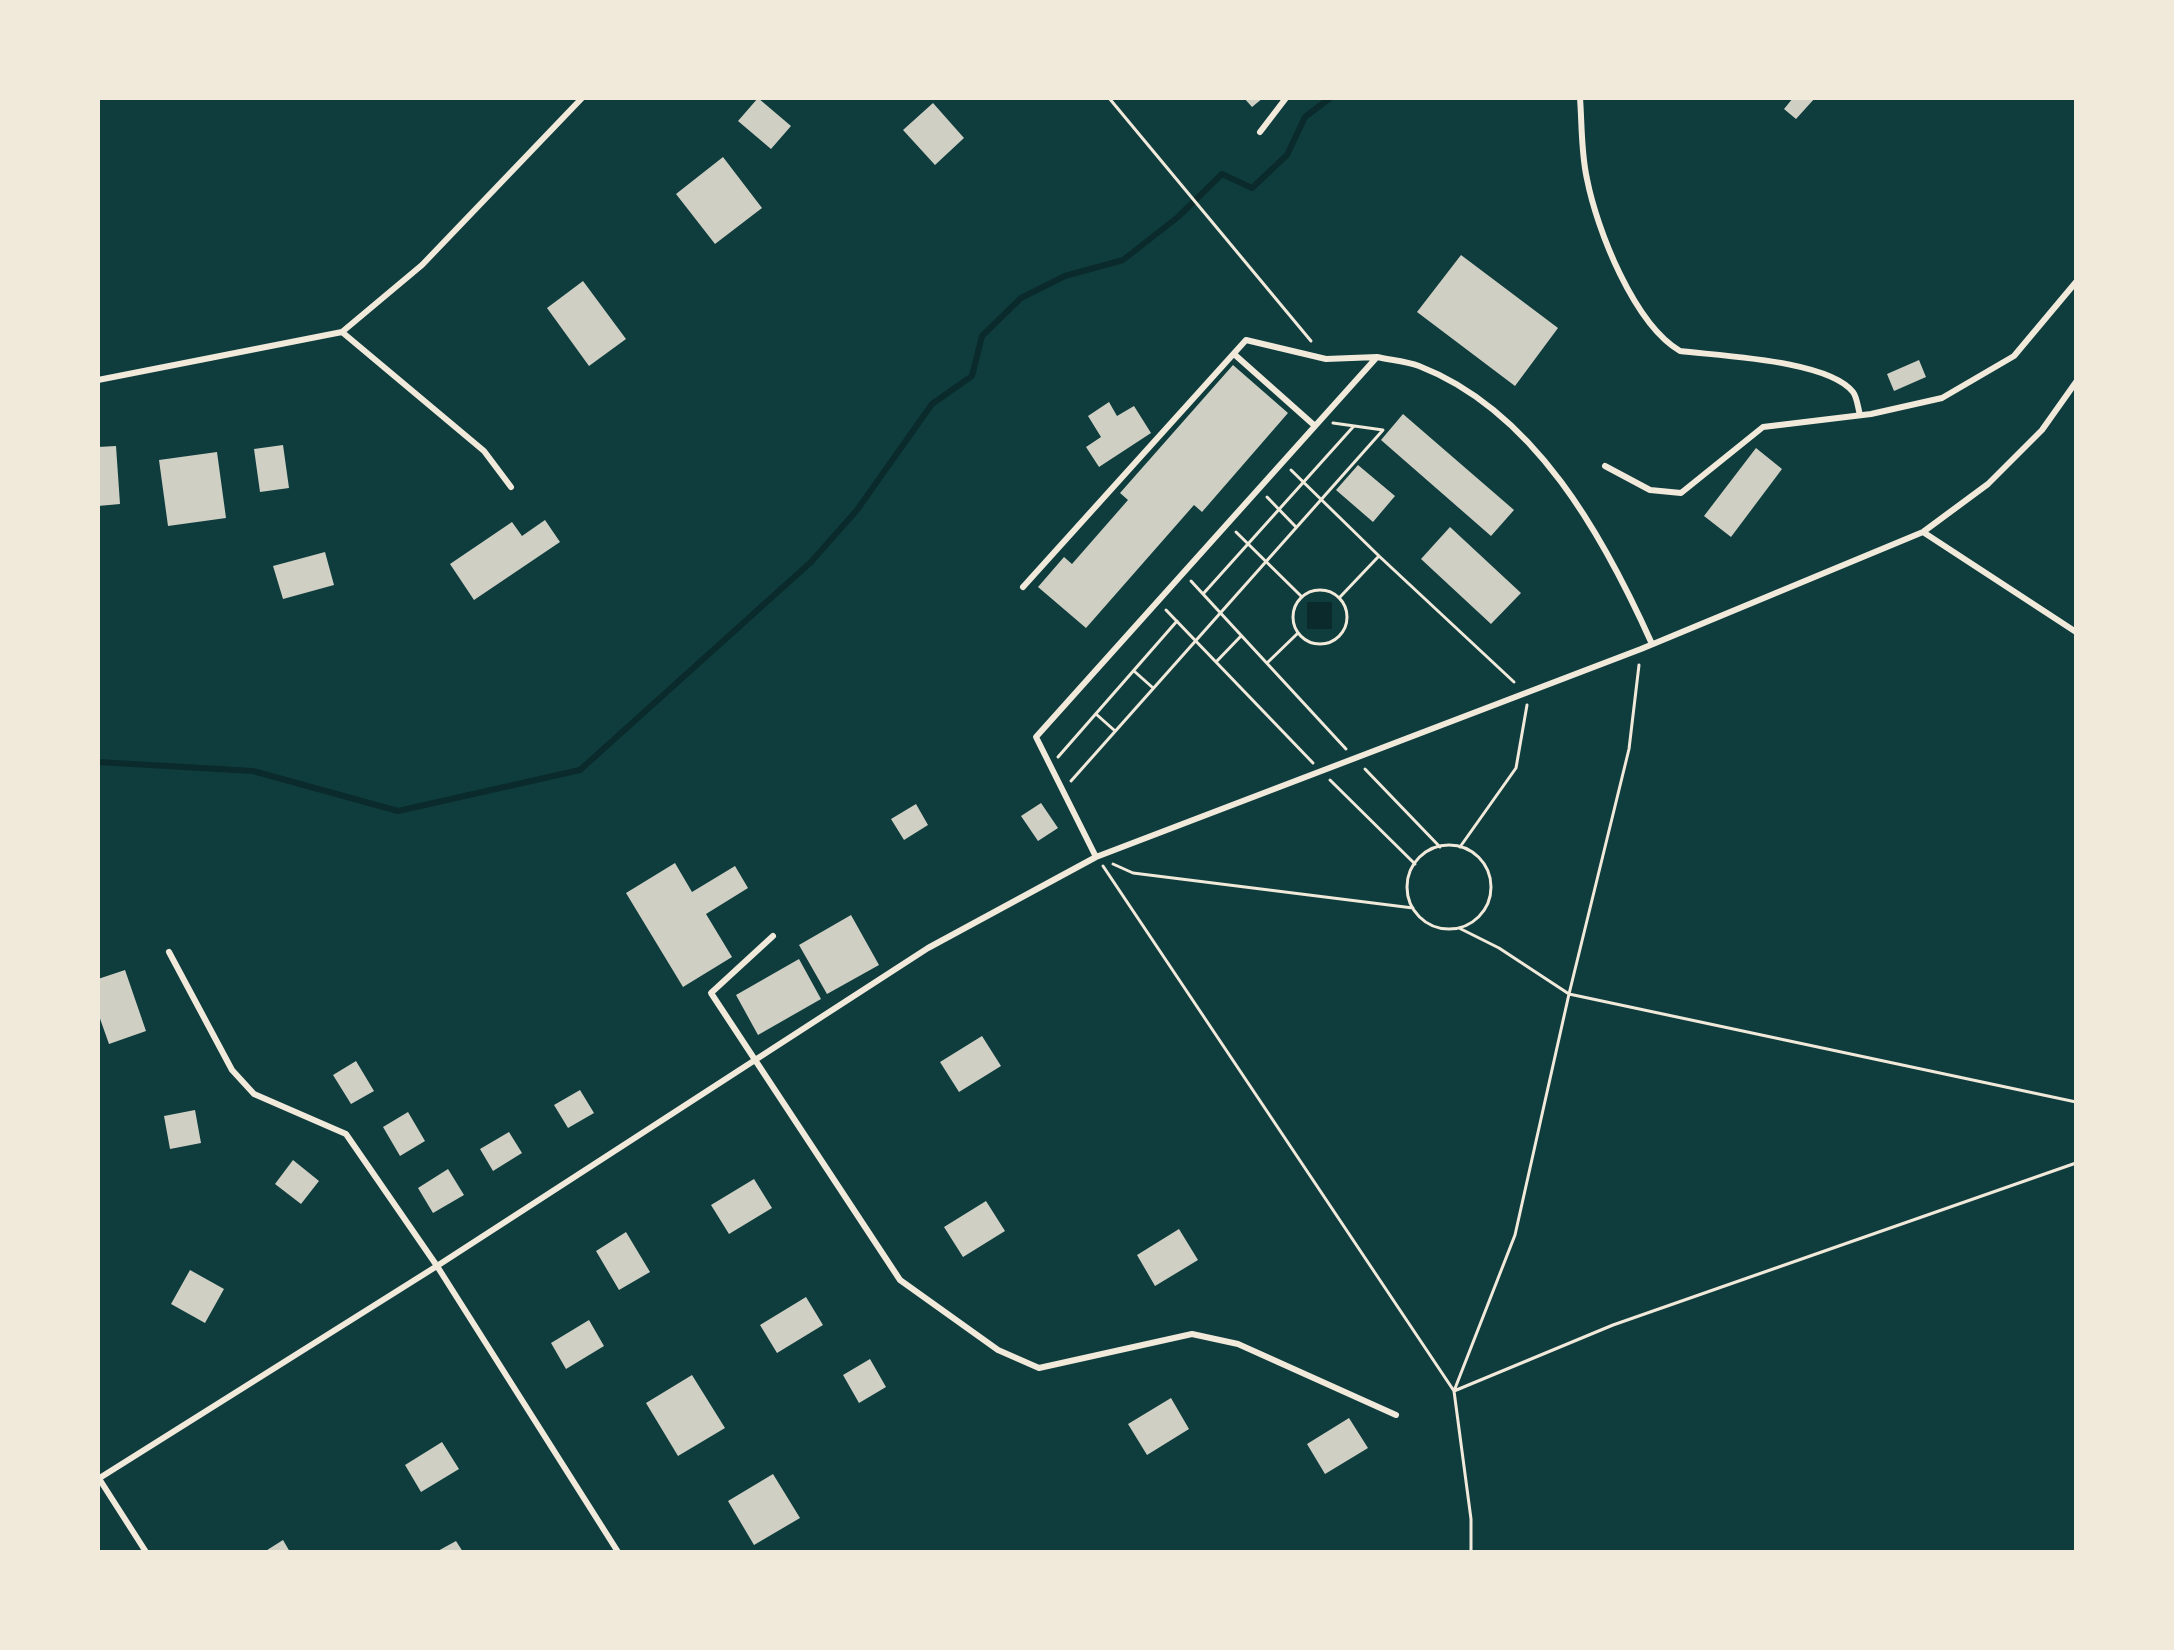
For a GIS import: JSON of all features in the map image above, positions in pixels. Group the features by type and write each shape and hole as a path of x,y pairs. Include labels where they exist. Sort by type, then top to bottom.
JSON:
{"lane":[{"path":"98,380 342,332 422,265 582,98"},
{"path":"1260,132 1286,98"},
{"path":"1580,98 1587,179 1611,254 1642,312 1663,341 1680,351 1807,369 1839,380 1855,393 1860,415"},
{"path":"1605,466 1650,490 1681,493 1763,427 1860,415 1942,398 2014,356 2076,282"},
{"path":"342,332 484,451 511,487"},
{"path":"1023,587 1246,340 1326,359 1377,357 1417,365 1466,391 1513,425 1564,487 1626,585 1652,644"},
{"path":"1234,354 1317,424"},
{"path":"1096,857 1036,737 1377,357"},
{"path":"146,1552 98,1478 437,1266 928,948 1096,857 1524,691 1641,649 1923,532 1988,484 2042,430 2076,382"},
{"path":"1923,532 2076,632"},
{"path":"773,936 711,993 900,1280 998,1350 1039,1368 1192,1334 1238,1344 1396,1415"},
{"path":"169,952 232,1070 254,1094 346,1134 437,1266 618,1552"}],"path":[{"path":"1109,98 1326,359"},
{"path":"1063,790 1383,430 1317,424"},
{"path":"1203,594 1354,426"},
{"path":"1283,462 1524,691 1527,707 1516,768 1460,847"},
{"path":"1259,488 1296,527"},
{"path":"1228,523 1301,596"},
{"path":"1340,597 1379,556"},
{"path":"1184,572 1440,847"},
{"path":"1317,589 1340,597 1348,613 1344,630 1338,638 1322,644 1313,643 1298,633 1293,618 1301,596 1317,589"},
{"path":"1158,601 1415,864"},
{"path":"1051,766 1177,621"},
{"path":"1267,663 1298,633"},
{"path":"1216,662 1242,635"},
{"path":"1454,1391 1515,1235 1569,994 1629,749 1641,649"},
{"path":"1134,671 1153,688"},
{"path":"1096,714 1115,731"},
{"path":"1413,908 1407,884 1421,856 1440,847 1460,847 1479,858 1491,884 1486,908 1477,919 1459,928"},
{"path":"1096,857 1133,873 1413,908 1435,927 1459,928 1499,948 1569,994 2076,1102"},
{"path":"1096,857 1454,1391 1471,1519 1471,1552"},
{"path":"1454,1391 1613,1325 2076,1163"}],"water":[{"path":"1307,602 1332,602 1332,629 1307,629"}],"building":[{"path":"758,98 791,126 771,149 738,121"},
{"path":"1244,98 1263,98 1252,107"},
{"path":"1793,98 1815,98 1796,119 1784,109"},
{"path":"933,103 964,138 935,165 903,130"},
{"path":"723,157 762,208 715,244 676,194"},
{"path":"1461,255 1558,328 1515,386 1417,312"},
{"path":"583,281 626,339 589,366 547,308"},
{"path":"1919,360 1926,377 1894,391 1887,374"},
{"path":"1233,365 1288,413 1202,512 1194,505 1086,628 1038,587 1064,557 1072,564 1128,500 1120,493"},
{"path":"1109,402 1117,416 1134,406 1151,433 1099,467 1086,447 1101,437 1088,416"},
{"path":"1403,414 1514,510 1491,536 1381,440"},
{"path":"283,445 289,488 260,492 254,449"},
{"path":"116,446 120,504 98,506 98,447"},
{"path":"1756,448 1782,469 1731,537 1704,516"},
{"path":"217,452 226,518 168,526 159,460"},
{"path":"1358,465 1395,496 1373,522 1336,490"},
{"path":"545,520 560,542 474,600 450,564 512,522 522,536"},
{"path":"1450,527 1521,593 1491,624 1421,559"},
{"path":"325,552 334,585 283,599 273,566"},
{"path":"1041,803 1058,828 1038,841 1021,816"},
{"path":"916,804 928,825 904,840 891,819"},
{"path":"675,863 692,892 735,866 748,888 706,914 732,957 683,987 626,893"},
{"path":"851,915 879,965 827,994 799,945"},
{"path":"799,959 821,999 758,1035 736,995"},
{"path":"125,970 146,1031 109,1044 98,1013 98,979"},
{"path":"982,1036 1001,1066 959,1092 940,1062"},
{"path":"356,1061 374,1091 351,1104 333,1075"},
{"path":"580,1090 594,1113 568,1128 554,1105"},
{"path":"195,1110 201,1143 170,1149 164,1116"},
{"path":"408,1112 425,1141 400,1156 383,1127"},
{"path":"509,1132 522,1153 493,1171 480,1149"},
{"path":"293,1160 319,1181 301,1204 275,1184"},
{"path":"448,1169 464,1195 433,1213 418,1188"},
{"path":"754,1179 772,1208 729,1234 711,1205"},
{"path":"986,1201 1005,1231 963,1257 944,1227"},
{"path":"1179,1229 1198,1260 1155,1286 1137,1255"},
{"path":"626,1232 650,1272 619,1290 596,1251"},
{"path":"190,1270 224,1289 205,1323 171,1304"},
{"path":"806,1297 823,1325 777,1353 760,1325"},
{"path":"589,1320 604,1346 566,1369 551,1343"},
{"path":"870,1359 886,1387 859,1403 843,1375"},
{"path":"692,1375 725,1428 678,1456 646,1403"},
{"path":"1171,1398 1189,1429 1147,1455 1128,1424"},
{"path":"1349,1418 1368,1448 1325,1474 1307,1444"},
{"path":"442,1442 459,1469 421,1492 405,1465"},
{"path":"773,1474 800,1518 754,1545 728,1501"},
{"path":"283,1540 290,1552 264,1552"},
{"path":"456,1541 463,1552 436,1552"}],"waterway":[{"path":"98,762 253,771 398,811 580,770 811,562 857,510 932,404 972,376 982,336 1021,298 1065,276 1123,260 1178,217 1222,174 1252,188 1287,155 1305,117 1330,98"}]}
